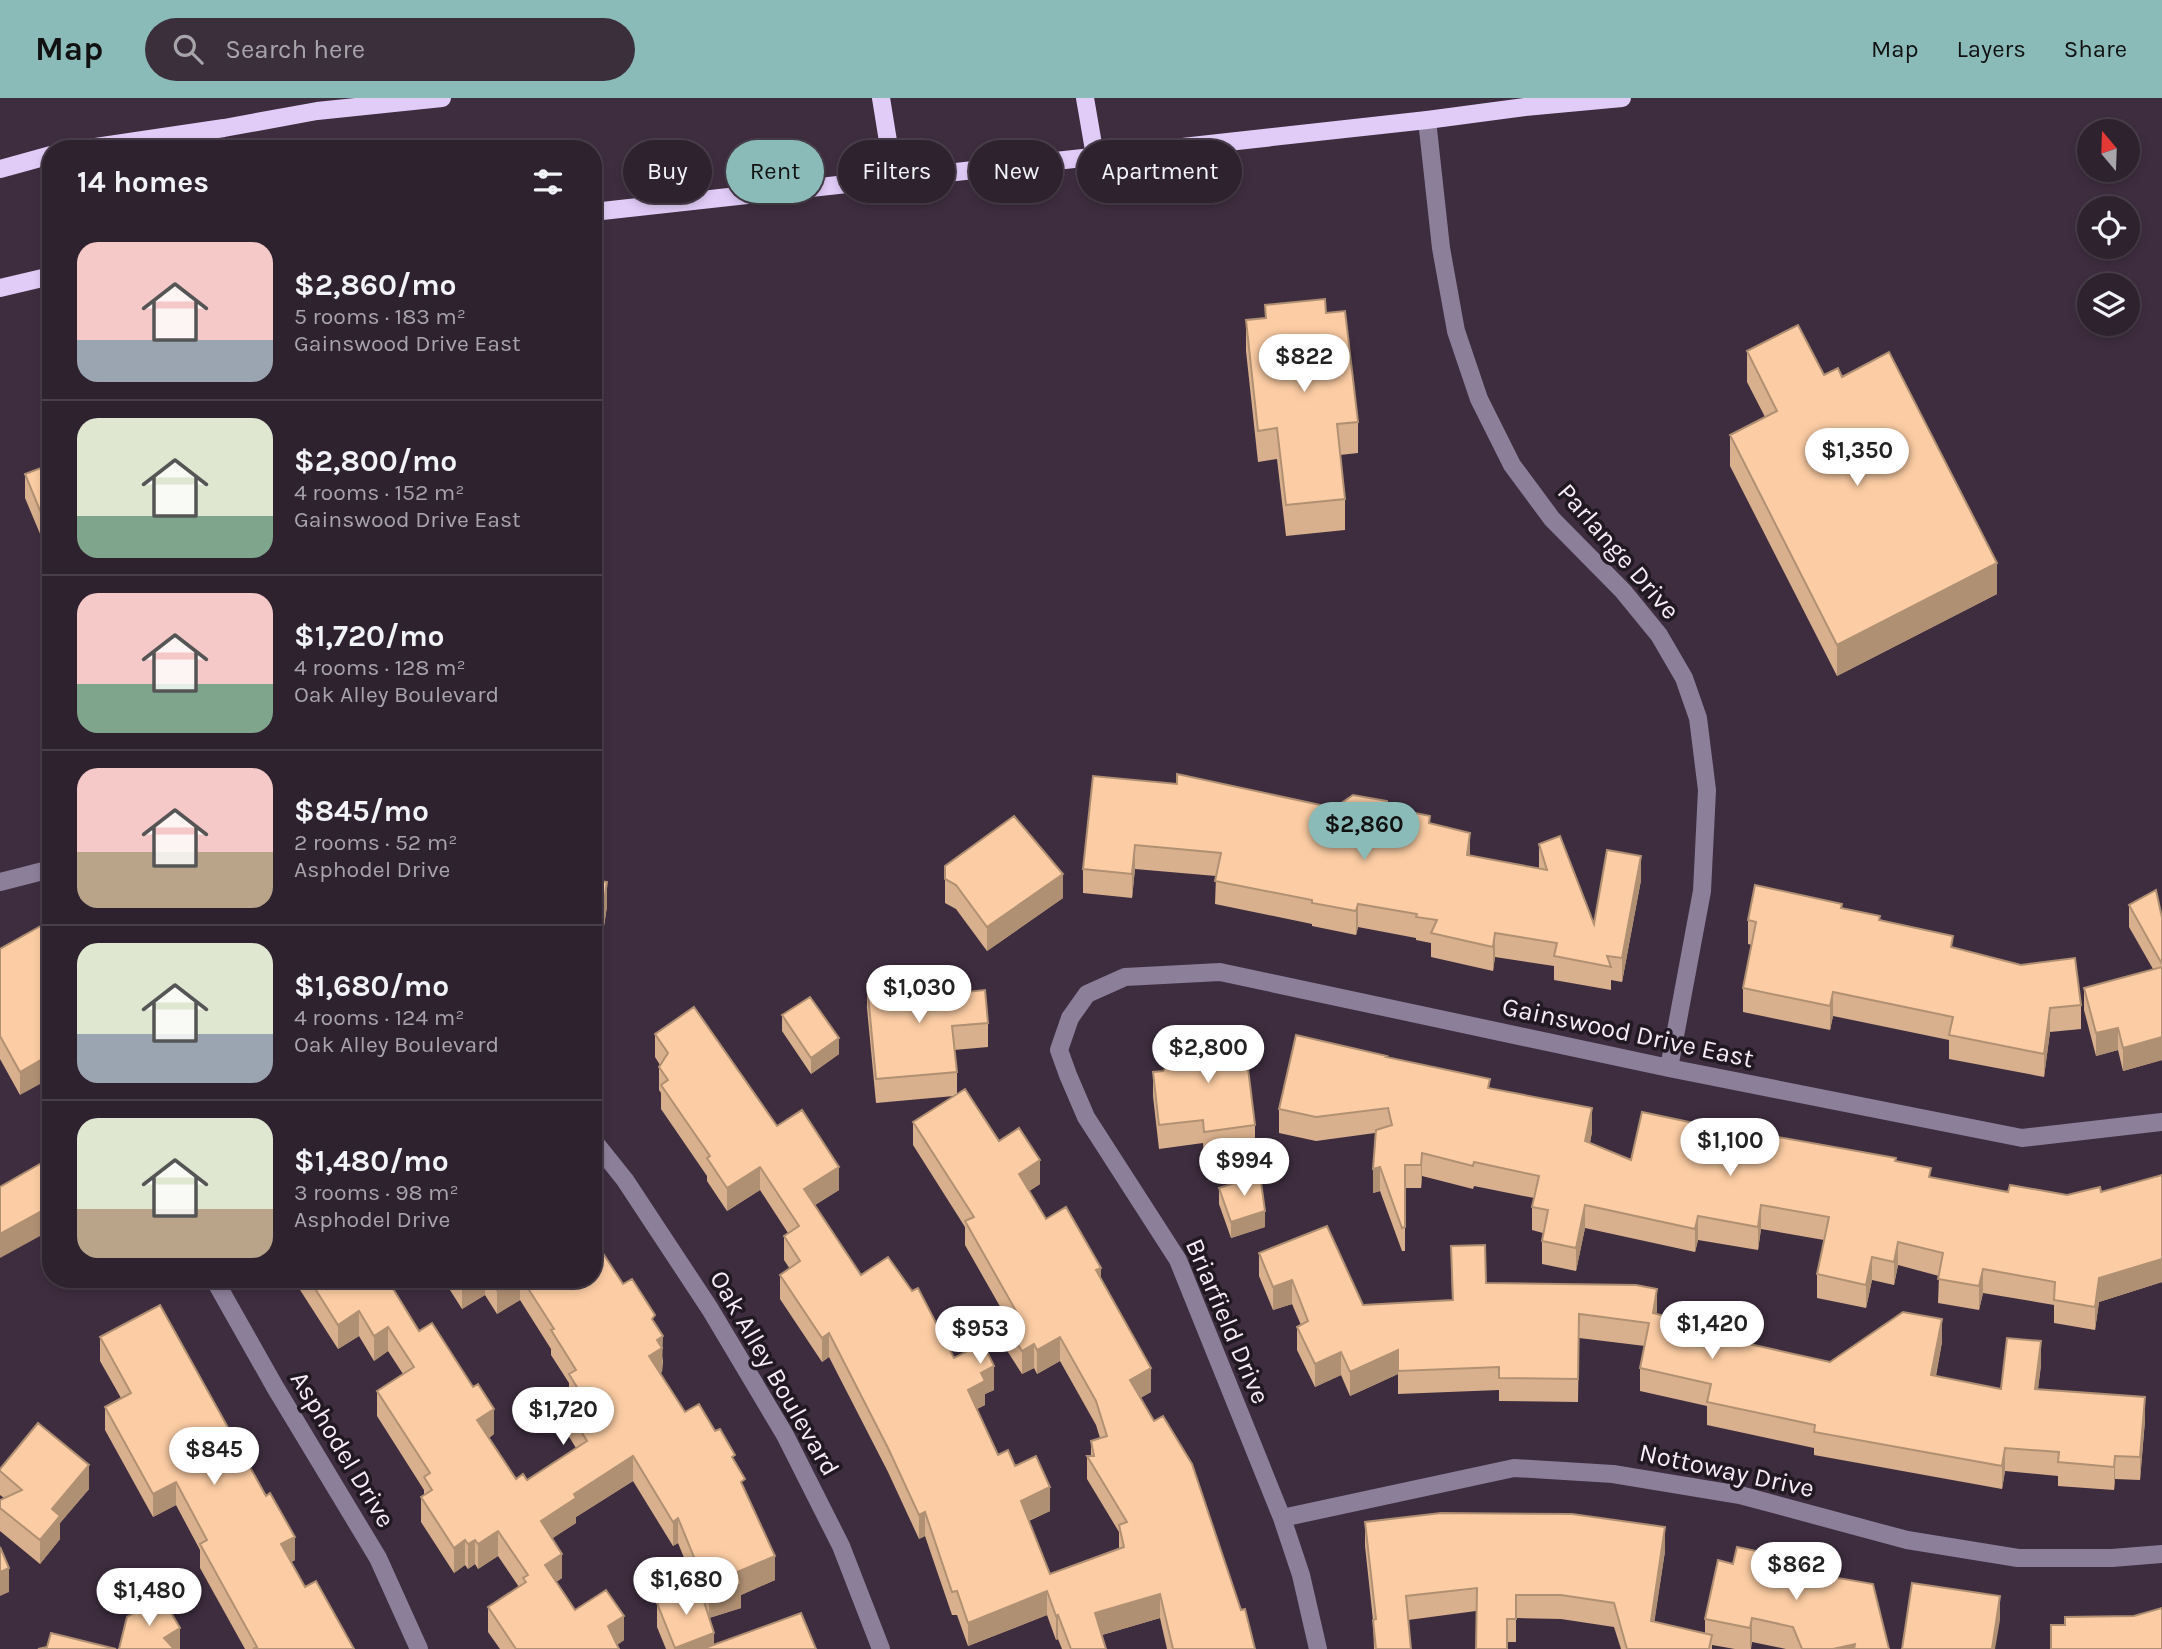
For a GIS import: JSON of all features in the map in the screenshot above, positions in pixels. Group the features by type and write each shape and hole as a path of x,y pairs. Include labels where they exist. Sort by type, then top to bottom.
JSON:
{"main road":[{"path":"158,140 317,111 442,98"},
{"path":"881,98 888,140"},
{"path":"1085,98 1092,140"},
{"path":"1242,140 1427,120 1521,103 1622,98"},
{"path":"0,169 42,157"},
{"path":"955,171 1077,158"},
{"path":"602,211 838,184"},
{"path":"0,288 42,278"}],"street":[{"name":"Parlange Drive","path":"1427,120 1441,248 1456,331 1479,399 1512,465 1552,519 1623,591 1659,635 1684,678 1698,718 1707,790 1702,891 1669,1068"},
{"path":"0,882 42,871"},
{"name":"Gainswood Drive East","path":"1087,995 1125,977 1220,972 1669,1068 2022,1138 2162,1122"},
{"name":"Briarfield Drive","path":"1087,995 1070,1018 1059,1050 1068,1076 1086,1117 1178,1260 1282,1518 1301,1575 1318,1649"},
{"name":"Oak Alley Boulevard","path":"602,1151 625,1180 703,1298 785,1435 841,1546 881,1649"},
{"name":"Asphodel Drive","path":"219,1288 378,1558 419,1649"},
{"name":"Nottoway Drive","path":"1282,1518 1514,1468 1613,1474 1727,1493 1907,1540 2018,1558 2112,1558 2162,1554"}],"building":[{"path":"1325,299 1326,313 1345,311 1358,422 1337,424 1345,499 1286,505 1277,428 1258,431 1246,320 1266,318 1265,305"},
{"path":"1798,325 1824,375 1838,368 1842,377 1889,352 1997,563 1837,645 1730,435 1777,411 1747,351"},
{"path":"42,468 42,515 25,474"},
{"path":"1177,774 1334,808 1353,795 1387,801 1386,807 1430,816 1429,823 1470,833 1467,855 1547,870 1539,844 1560,836 1594,924 1607,850 1641,856 1622,958 1607,956 1611,967 1554,956 1557,943 1495,933 1493,947 1431,933 1437,920 1416,917 1417,914 1358,904 1356,911 1215,881 1221,853 1135,845 1132,874 1083,869 1093,776 1177,784"},
{"path":"1014,816 1063,874 987,927 956,885 945,879 945,866"},
{"path":"602,881 607,882 602,916"},
{"path":"1755,885 1842,904 1841,908 1880,916 1879,920 1953,936 1951,947 2021,965 2075,958 2081,1005 2050,1008 2044,1054 1949,1035 1953,1017 1833,992 1830,1006 1743,988 1756,922 1748,920"},
{"path":"2156,890 2162,918 2162,964 2129,905"},
{"path":"42,925 42,1059 20,1072 0,1036 0,949"},
{"path":"2162,967 2162,1037 2123,1048 2118,1028 2096,1033 2084,988"},
{"path":"947,976 948,994 985,990 988,1023 952,1026 957,1072 876,1079 867,984"},
{"path":"810,997 839,1038 811,1058 782,1015"},
{"path":"694,1007 777,1126 802,1110 839,1167 804,1189 861,1275 888,1257 912,1291 918,1288 954,1358 983,1343 994,1366 981,1373 985,1381 968,1390 998,1455 1008,1450 1015,1466 1036,1456 1050,1487 1021,1501 1050,1574 1124,1547 1119,1525 1127,1522 1087,1456 1094,1456 1091,1441 1107,1436 1096,1401 1060,1337 1037,1350 1034,1344 1022,1351 1006,1326 1020,1318 965,1221 974,1217 913,1122 965,1089 999,1141 1019,1128 1040,1160 1019,1174 1046,1219 1066,1207 1101,1268 1096,1270 1151,1368 1130,1380 1154,1421 1163,1416 1192,1464 1241,1610 1245,1609 1255,1649 1173,1649 1160,1594 1095,1613 1106,1649 1071,1649 1047,1591 968,1623 957,1591 952,1592 925,1512 919,1515 829,1333 822,1338 780,1275 800,1261 784,1236 799,1226 760,1167 727,1188 707,1158 710,1156 661,1085 668,1080 659,1067 668,1053 655,1034"},
{"path":"1243,1028 1255,1125 1204,1132 1203,1120 1159,1125 1153,1072 1163,1071 1178,1052 1198,1050 1212,1032"},
{"path":"1296,1035 1490,1079 1488,1088 1592,1108 1585,1141 1631,1160 1642,1112 1755,1136 1756,1133 1896,1158 1895,1161 1931,1168 1929,1177 2008,1192 2010,1185 2067,1195 2100,1187 2101,1192 2162,1175 2162,1259 2099,1278 2095,1307 2054,1300 2055,1282 1983,1269 1979,1286 1938,1279 1943,1253 1898,1242 1894,1262 1872,1257 1866,1285 1817,1274 1829,1217 1761,1205 1758,1227 1698,1216 1695,1229 1585,1205 1576,1248 1542,1241 1548,1210 1532,1207 1539,1176 1474,1162 1473,1166 1422,1153 1421,1165 1405,1165 1405,1227 1402,1228 1380,1167 1373,1169 1376,1130 1392,1125 1388,1108 1316,1117 1279,1109"},
{"path":"42,1163 42,1211 0,1234 0,1187"},
{"path":"1260,1175 1265,1211 1231,1222 1219,1188"},
{"path":"1327,1226 1363,1305 1453,1300 1451,1246 1485,1245 1486,1283 1636,1285 1657,1289 1653,1313 1715,1329 1713,1336 1830,1362 1903,1312 1942,1319 1931,1375 2001,1389 2007,1338 2041,1341 2035,1389 2145,1397 2140,1457 2115,1456 2114,1467 2058,1462 2059,1452 2005,1448 2002,1466 1814,1432 1815,1425 1707,1402 1711,1384 1640,1368 1649,1323 1579,1314 1578,1379 1499,1378 1499,1367 1398,1371 1398,1350 1350,1372 1341,1352 1315,1364 1297,1327 1308,1321 1292,1280 1273,1287 1259,1253"},
{"path":"602,1252 623,1284 632,1279 655,1315 652,1319 663,1336 657,1340 662,1348 649,1356 685,1412 699,1404 715,1431 720,1429 735,1455 732,1457 745,1479 741,1482 775,1556 737,1572 741,1584 709,1594 678,1518 673,1522 633,1456 574,1494 576,1498 541,1521 562,1554 545,1565 575,1610 606,1590 624,1616 608,1626 619,1649 516,1649 488,1607 526,1582 523,1578 528,1575 498,1531 478,1544 475,1540 468,1544 465,1540 454,1548 421,1497 432,1490 424,1477 430,1473 377,1391 414,1367 388,1327 374,1336 359,1311 338,1325 315,1288 393,1288 419,1331 432,1323 473,1387 478,1384 494,1409 477,1420 516,1479 523,1474 527,1480 587,1441 561,1399 578,1389 569,1374 576,1370 551,1330 554,1329 528,1288 602,1288"},
{"path":"160,1305 266,1496 270,1493 295,1537 281,1544 305,1587 316,1581 354,1649 253,1649 257,1647 200,1544 207,1540 176,1482 153,1494 105,1407 131,1393 100,1337"},
{"path":"38,1423 89,1465 52,1509 60,1516 40,1540 0,1508 0,1500 22,1490 0,1469"},
{"path":"1441,1513 1572,1514 1665,1527 1651,1621 1712,1635 1709,1649 1627,1649 1614,1603 1561,1595 1516,1595 1516,1619 1507,1619 1507,1649 1476,1649 1477,1588 1406,1596 1411,1649 1376,1649 1373,1620 1376,1619 1365,1522"},
{"path":"0,1547 9,1568 0,1572"},
{"path":"1737,1547 1794,1559 1792,1570 1873,1584 1889,1649 1854,1649 1855,1644 1833,1649 1802,1649 1793,1627 1752,1618 1750,1628 1705,1619 1718,1560 1733,1564"},
{"path":"1912,1583 2000,1596 1992,1649 1902,1649"},
{"path":"699,1586 714,1633 675,1648 657,1603"},
{"path":"162,1597 180,1628 164,1638 174,1649 119,1649 127,1617"},
{"path":"2162,1608 2162,1649 2051,1649 2051,1625 2065,1625 2065,1617 2134,1616"},
{"path":"801,1613 816,1649 705,1648"},
{"path":"51,1633 116,1649 38,1649 47,1647"}]}
